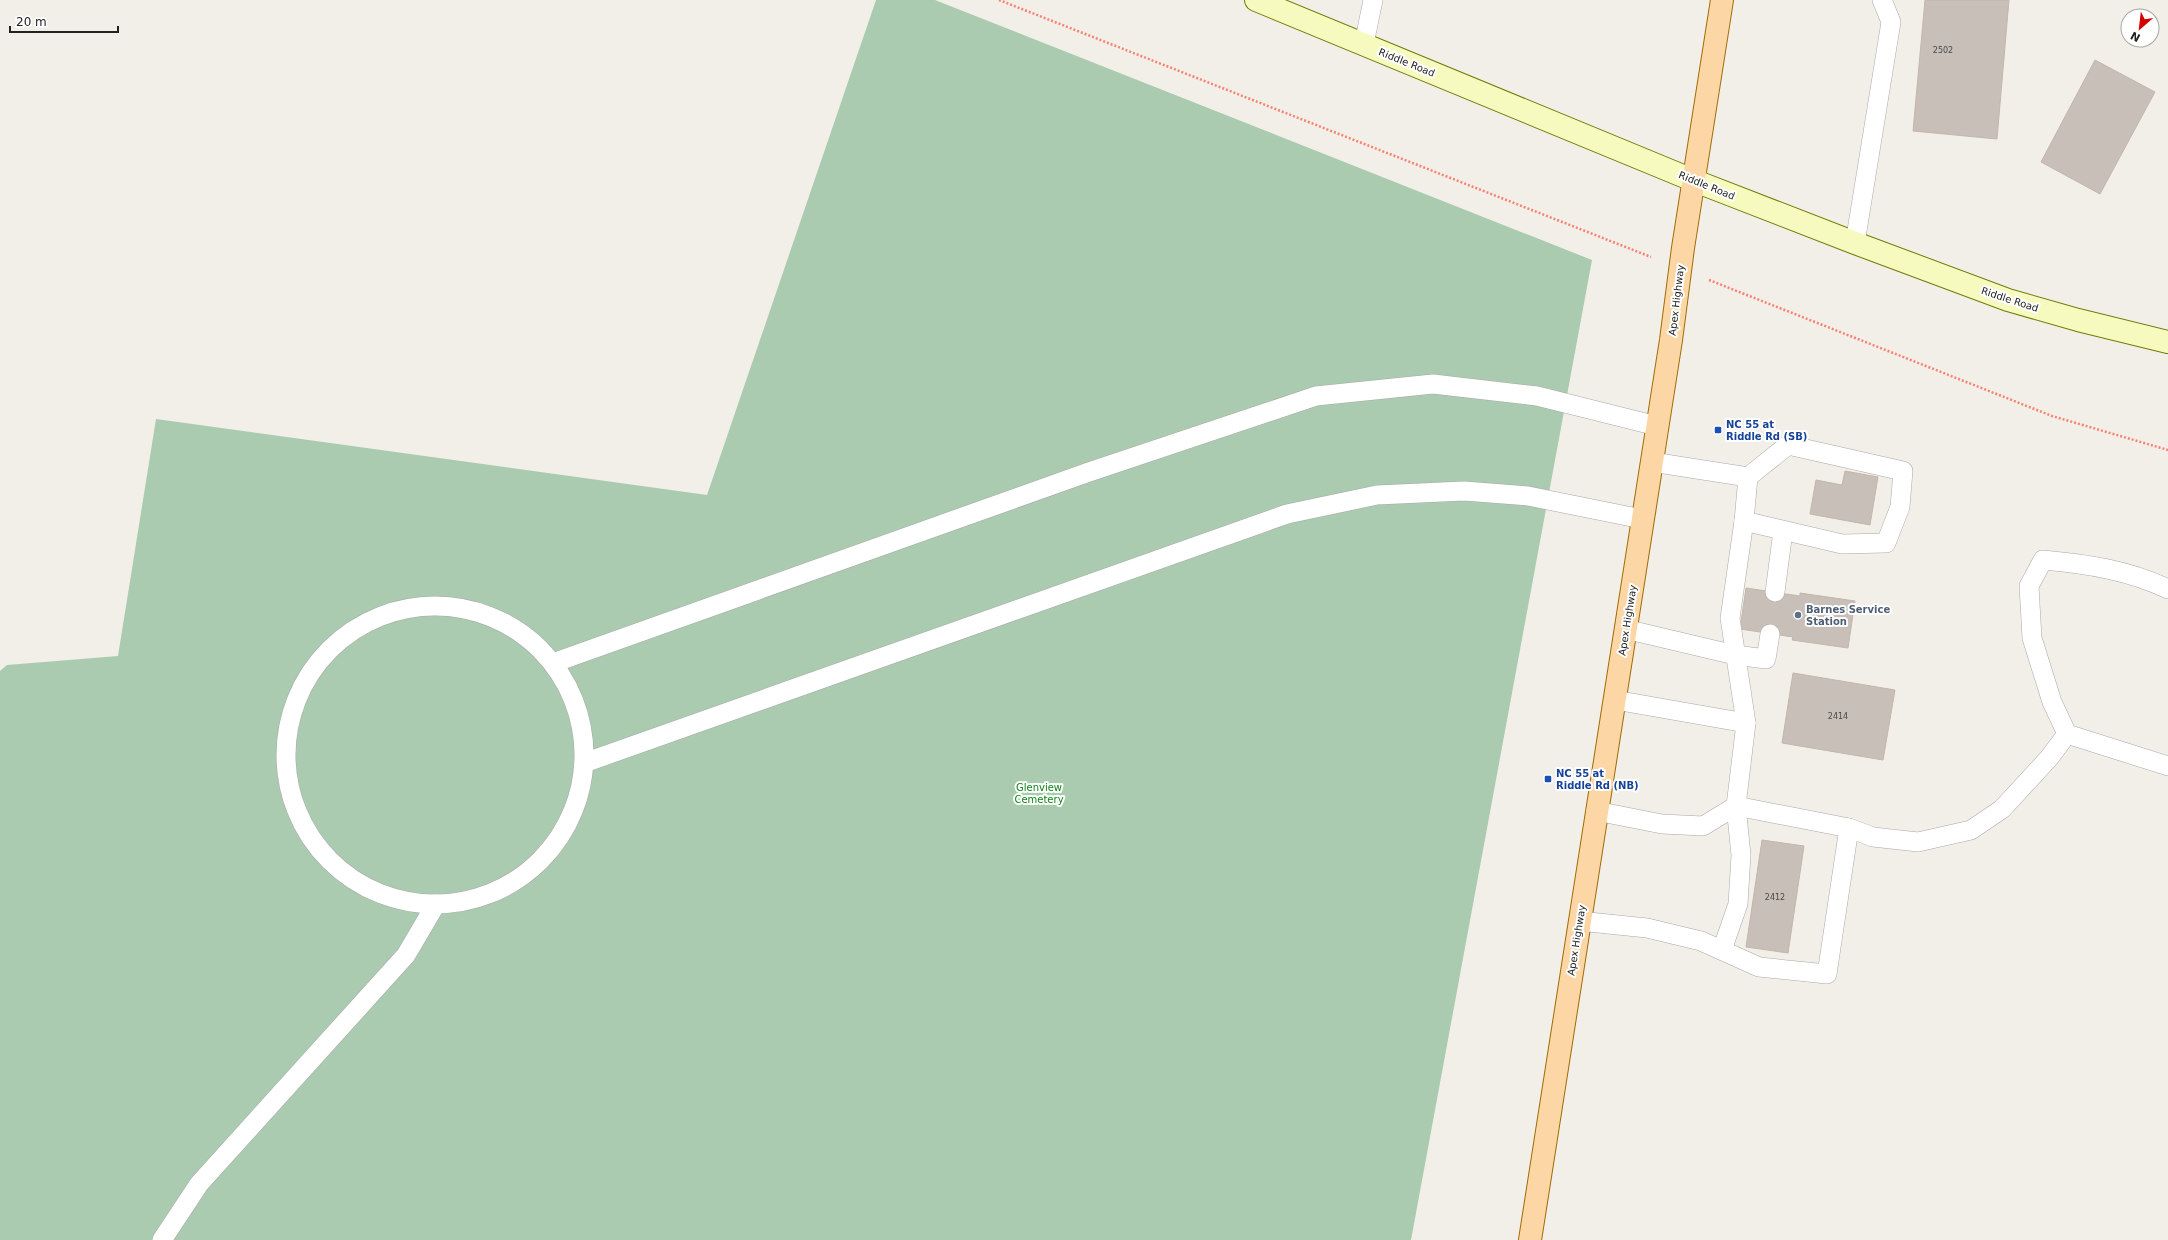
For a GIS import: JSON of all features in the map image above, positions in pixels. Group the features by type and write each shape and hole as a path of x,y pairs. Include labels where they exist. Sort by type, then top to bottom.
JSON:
{"main road":[{"name":"Riddle Road","path":"1256,0 1695,181 1855,243 2008,300 2078,320 2168,342"},
{"name":"Apex Highway","path":"1530,1240 1671,340 1680,269 1695,181 1722,0"}],"lane":[{"path":"1364,44 1373,0"},
{"path":"1855,243 1892,22 1882,0"},
{"path":"553,663 1089,472 1316,396 1433,384 1537,396 1657,426"},
{"path":"1722,950 1738,904 1741,855 1736,806 1746,723 1730,618 1744,522 1748,477 1788,445 1903,471 1900,507 1886,543 1842,544 1744,522"},
{"path":"1652,462 1748,477"},
{"path":"584,763 1287,514 1377,495 1464,491 1528,496 1642,519"},
{"path":"1775,592 1783,530"},
{"path":"2168,589 2146,579 2091,564 2043,560 2029,586 2032,638 2052,702 2067,734 2168,766"},
{"path":"429,606 477,611 526,636 553,663 566,682 578,713 585,747 584,763 582,782 567,825 548,854 520,878 483,896 436,904 390,897 356,881 319,848 295,808 285,761 288,725 306,678 341,638 377,616 429,606"},
{"path":"1625,629 1735,654 1766,659 1770,634"},
{"path":"1615,700 1746,723"},
{"path":"1596,811 1662,824 1703,826 1736,806 1849,828 1873,837 1918,842 1972,830 2002,809 2049,758 2067,734"},
{"path":"1579,921 1647,928 1700,941 1759,966 1827,974 1849,828"},
{"path":"162,1240 199,1184 406,955 436,904"}],"path":[{"path":"999,0 2052,416 2168,450"}],"green space":[{"name":"Glenview Cemetery","path":"876,0 935,0 1592,260 1411,1240 0,1240 0,671 7,665 118,656 156,419 707,495"}],"building":[{"path":"1925,0 2009,0 1997,139 1913,131"},
{"path":"2095,60 2155,92 2100,194 2041,162"},
{"path":"1845,471 1878,477 1870,525 1810,514 1816,480 1842,485"},
{"name":"Barnes Service Station","path":"1746,588 1800,596 1800,593 1855,601 1848,648 1792,640 1793,637 1740,629"},
{"path":"1793,673 1895,690 1883,760 1782,743"},
{"path":"1762,840 1804,846 1788,953 1746,947"}],"place":[{"name":"NC 55 at Riddle Rd (SB)","path":"1718,430"},
{"name":"Barnes Service Station","path":"1798,615"},
{"name":"NC 55 at Riddle Rd (NB)","path":"1548,779"}]}
